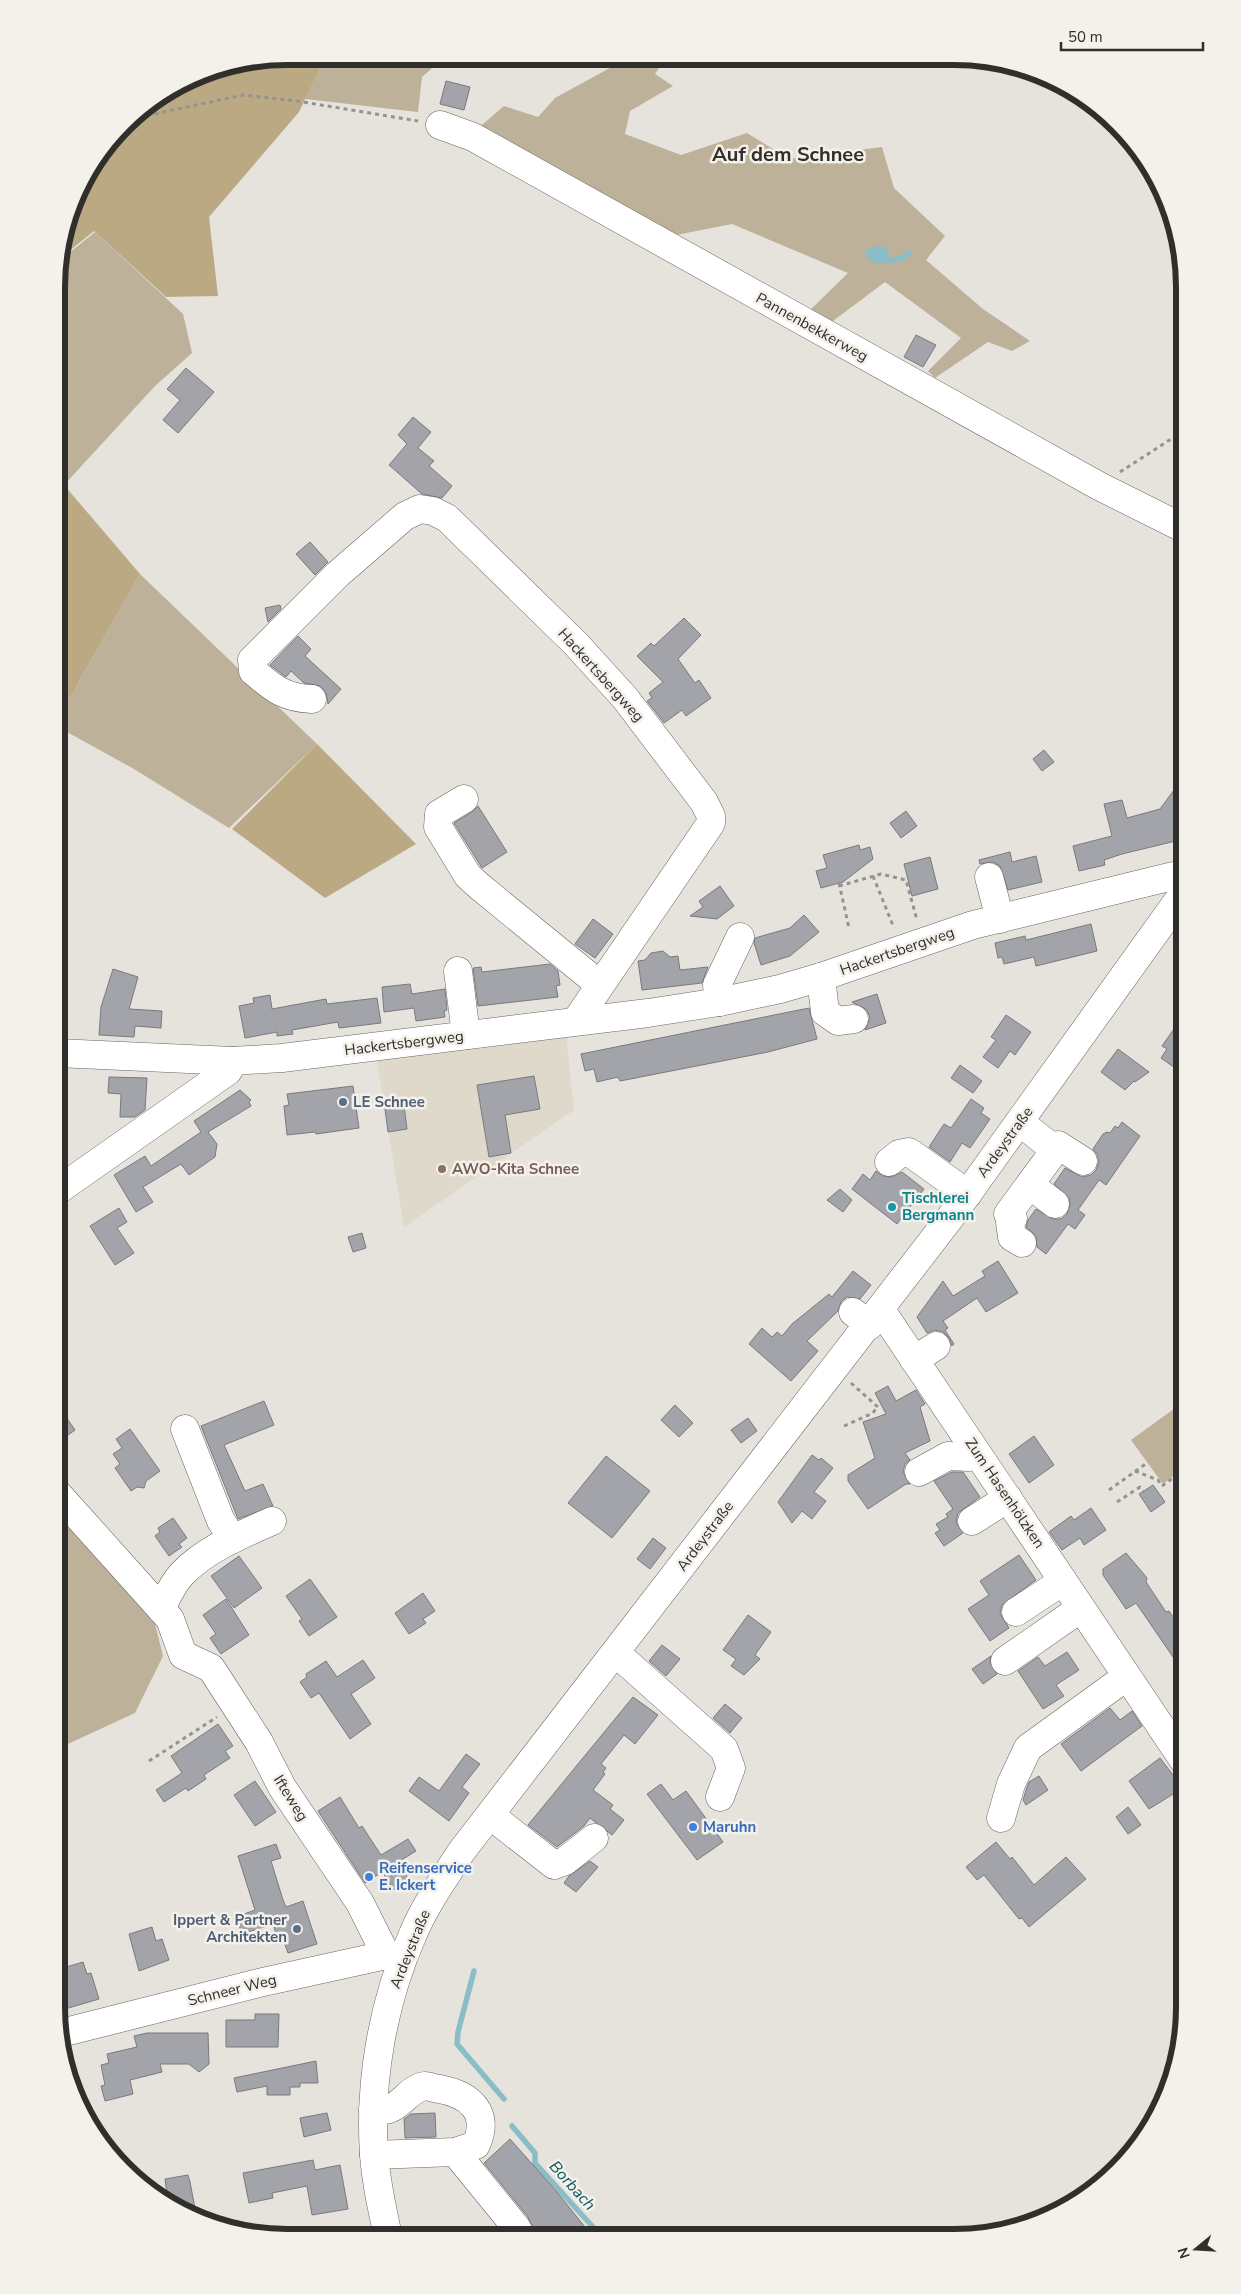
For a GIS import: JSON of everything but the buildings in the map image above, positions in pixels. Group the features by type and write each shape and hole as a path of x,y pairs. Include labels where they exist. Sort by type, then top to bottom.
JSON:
{"street":[{"name":"Pannenbekkerweg","path":"440,125 472,137 1099,486 1176,524"},
{"name":"Hackertsbergweg","path":"312,699 298,699 278,692 253,671 252,660 338,574 405,516 420,509 433,511 447,518 547,616 624,698 709,809 711,822 576,1021"},
{"path":"464,799 439,814 438,827 468,876 538,937 600,985"},
{"name":"Hackertsbergweg","path":"65,1053 232,1062 466,1035 719,1002 780,989 843,958 913,946 1000,919 1173,876 1176,878"},
{"path":"989,877 1000,919"},
{"name":"Ardeystraße","path":"387,2229 368,2146 369,2096 385,2021 394,1957 413,1934 434,1893 460,1852 616,1653 968,1194 1176,904"},
{"path":"719,1002 718,985 740,937"},
{"path":"843,958 826,1021 854,1019"},
{"path":"458,971 466,1035"},
{"path":"65,1185 228,1071 232,1062"},
{"path":"1020,1122 1054,1150"},
{"path":"1022,1243 1012,1236 1010,1222 1013,1218 1008,1214 1054,1150 1058,1145 1083,1161"},
{"path":"889,1162 899,1154 909,1152 968,1194"},
{"path":"1030,1185 1055,1204"},
{"name":"Zum Hasenhölzken","path":"869,1324 925,1353 939,1402 967,1458 1036,1527 1063,1581 1125,1677 1176,1750"},
{"path":"185,1428 221,1521 234,1539"},
{"path":"919,1472 948,1456 967,1458"},
{"path":"972,1521 1008,1498"},
{"path":"65,1502 161,1609 175,1583 190,1566 234,1539 272,1521"},
{"path":"1016,1612 1063,1581"},
{"path":"1005,1661 1081,1608"},
{"name":"Ifteweg","path":"161,1609 170,1619 183,1655 211,1668 259,1742 282,1787 356,1904 394,1957"},
{"path":"616,1653 724,1749 731,1768 720,1797"},
{"path":"1001,1818 1011,1784 1028,1748 1125,1677"},
{"path":"490,1815 554,1865 565,1861 594,1838"},
{"name":"Schneer Weg","path":"66,2031 262,1977 394,1957"},
{"path":"368,2146 456,2152 476,2145 481,2132 481,2120 476,2108 466,2098 454,2092 425,2086 414,2090 389,2109 369,2096"},
{"path":"456,2152 518,2229"}],"path":[{"path":"146,116 243,95 373,112 440,125"},
{"path":"1099,486 1176,436"},
{"path":"843,958 839,885 881,874 906,880 913,946"},
{"path":"873,876 913,946"},
{"path":"835,1369 878,1408 873,1413 844,1426"},
{"path":"1109,1490 1147,1463"},
{"path":"1135,1471 1158,1480 1162,1486 1176,1476"},
{"path":"1117,1502 1140,1487 1144,1492"},
{"path":"149,1761 215,1718"}],"shaded area":[{"path":"273,65 322,65 299,112 209,217 218,296 166,297 94,231 68,252 82,202 102,164 130,130 164,102 202,82 244,69"},
{"path":"322,65 436,65 422,77 418,112 305,99"},
{"path":"615,65 661,65 655,74 673,86 630,111 625,134 681,155 747,133 789,159 882,147 894,188 945,236 926,260 983,309 1030,341 1012,351 988,342 935,378 928,371 961,338 885,282 825,327 805,315 848,273 732,224 666,237 476,130 504,106 538,117 555,98"},
{"path":"95,232 183,314 192,353 155,386 65,484 65,273 68,254"},
{"path":"65,486 140,574 65,704"},
{"path":"140,574 317,744 229,828 134,769 65,731 65,704"},
{"path":"317,744 416,844 325,898 232,829"},
{"name":"AWO-Kita Schnee","path":"566,1033 574,1110 404,1227 376,1056"},
{"path":"1176,1407 1176,1474 1163,1484 1131,1440"},
{"path":"65,1515 154,1620 163,1656 135,1713 65,1745"}],"water":[{"path":"881,245 889,252 887,261 877,264 866,257 866,250"}],"waterway":[{"path":"887,261 902,258 909,253"},
{"name":"Borbach","path":"474,1971 458,2032 457,2044 504,2099"},
{"name":"Borbach","path":"512,2126 535,2153 535,2163 595,2229"}],"place":[{"name":"LE Schnee","path":"343,1102"},
{"name":"AWO-Kita Schnee","path":"442,1169"},
{"name":"Tischlerei Bergmann","path":"892,1207"},
{"name":"Maruhn","path":"693,1827"},
{"name":"Reifenservice E. Ickert","path":"369,1877"},
{"name":"Ippert & Partner Architekten","path":"297,1929"}],"district":[{"name":"Auf dem Schnee","path":"788,154"}]}
